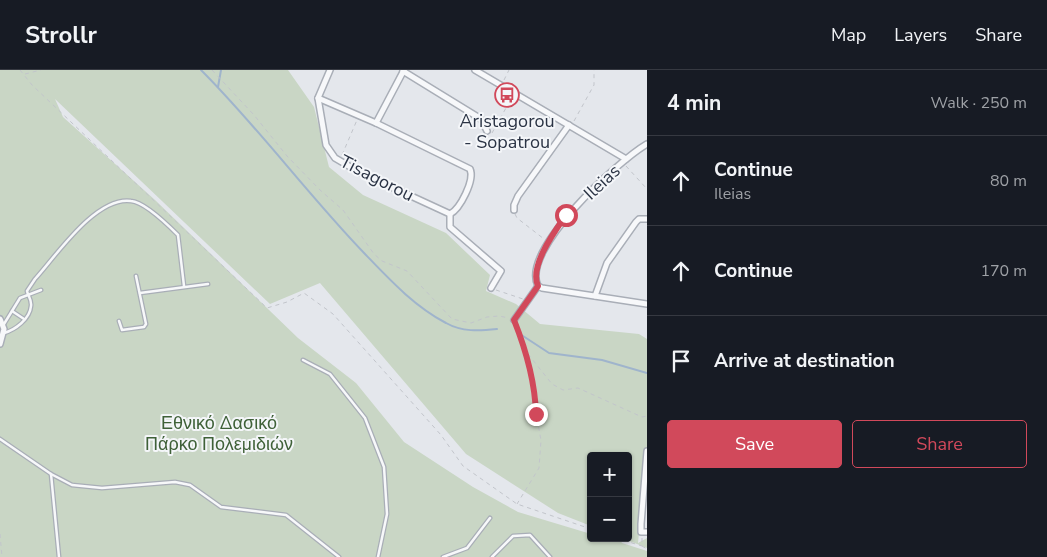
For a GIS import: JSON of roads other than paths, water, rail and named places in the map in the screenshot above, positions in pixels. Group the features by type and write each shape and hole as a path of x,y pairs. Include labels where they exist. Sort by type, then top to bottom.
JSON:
{"street":[{"path":"330,70 318,98 359,115 470,169 472,176 460,204 450,214 450,227 501,271 491,288"},
{"path":"475,70 570,126 624,161"},
{"path":"376,123 404,71 481,119 487,131"},
{"name":"Tisagorou","path":"318,98 326,144 340,161 450,214"},
{"path":"514,210 518,196 570,126"},
{"name":"Ileias","path":"538,286 535,276 536,268 548,243 566,215 624,161 647,144"},
{"path":"595,296 607,263 636,222 639,219 647,219"},
{"path":"514,320 538,286 647,304"},
{"path":"0,344 4,334 2,322"},
{"path":"644,532 647,451"}],"lane":[{"path":"4,334 14,330 24,319 31,306 27,294 35,280 94,214 110,204 131,201 143,205 178,235 184,286"},
{"path":"119,321 122,330 145,326 136,276"},
{"path":"140,292 208,284"},
{"path":"2,322 20,298 41,290"},
{"path":"12,311 24,319"},
{"path":"303,360 330,374 365,418 384,467 387,514 378,557"},
{"path":"0,439 50,474 64,482 83,488 174,482 190,485 221,507 286,515 339,557"},
{"path":"50,474 59,557"},
{"path":"443,557 467,548 490,518"},
{"path":"492,557 513,536 530,535 550,557"}],"waterway":[{"path":"201,70 243,115 323,209 403,292 423,309 452,326 471,330 497,329"},
{"path":"218,87 221,70"},
{"path":"520,334 549,353 602,360 647,373"}],"place":[{"name":"Aristagorou - Sopatrou","path":"507,95"}],"park label":[{"name":"Εθνικό Δασικό Πάρκο Πολεμιδιών","path":"219,433"}]}
